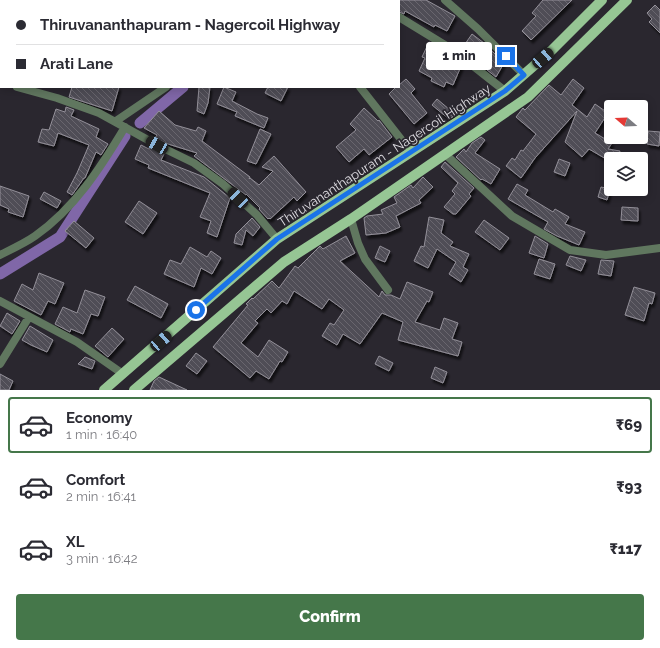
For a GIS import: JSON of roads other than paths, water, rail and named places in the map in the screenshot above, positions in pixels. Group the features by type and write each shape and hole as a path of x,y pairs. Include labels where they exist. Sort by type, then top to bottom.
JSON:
{"main road":[{"name":"Thiruvananthapuram - Nagercoil Highway","path":"104,390 277,239 505,91 552,50 602,0"},
{"path":"134,390 284,262 351,219 528,96 627,0"}],"street":[{"path":"445,0 478,29 524,75"},
{"path":"400,18 453,50 505,91"},
{"path":"21,88 95,111 116,121 157,145 194,162 223,184 257,215 277,239"},
{"path":"116,121 165,88"},
{"path":"361,88 411,152"},
{"path":"0,255 35,236 68,208 103,164 125,127"},
{"path":"445,154 512,216 570,250 606,255 660,248"},
{"path":"351,219 358,243 365,259 388,290"},
{"path":"0,301 77,342 123,374"},
{"path":"0,364 29,317"}],"waterway":[{"path":"140,123 182,88"},
{"path":"0,274 60,237 125,136"}]}
